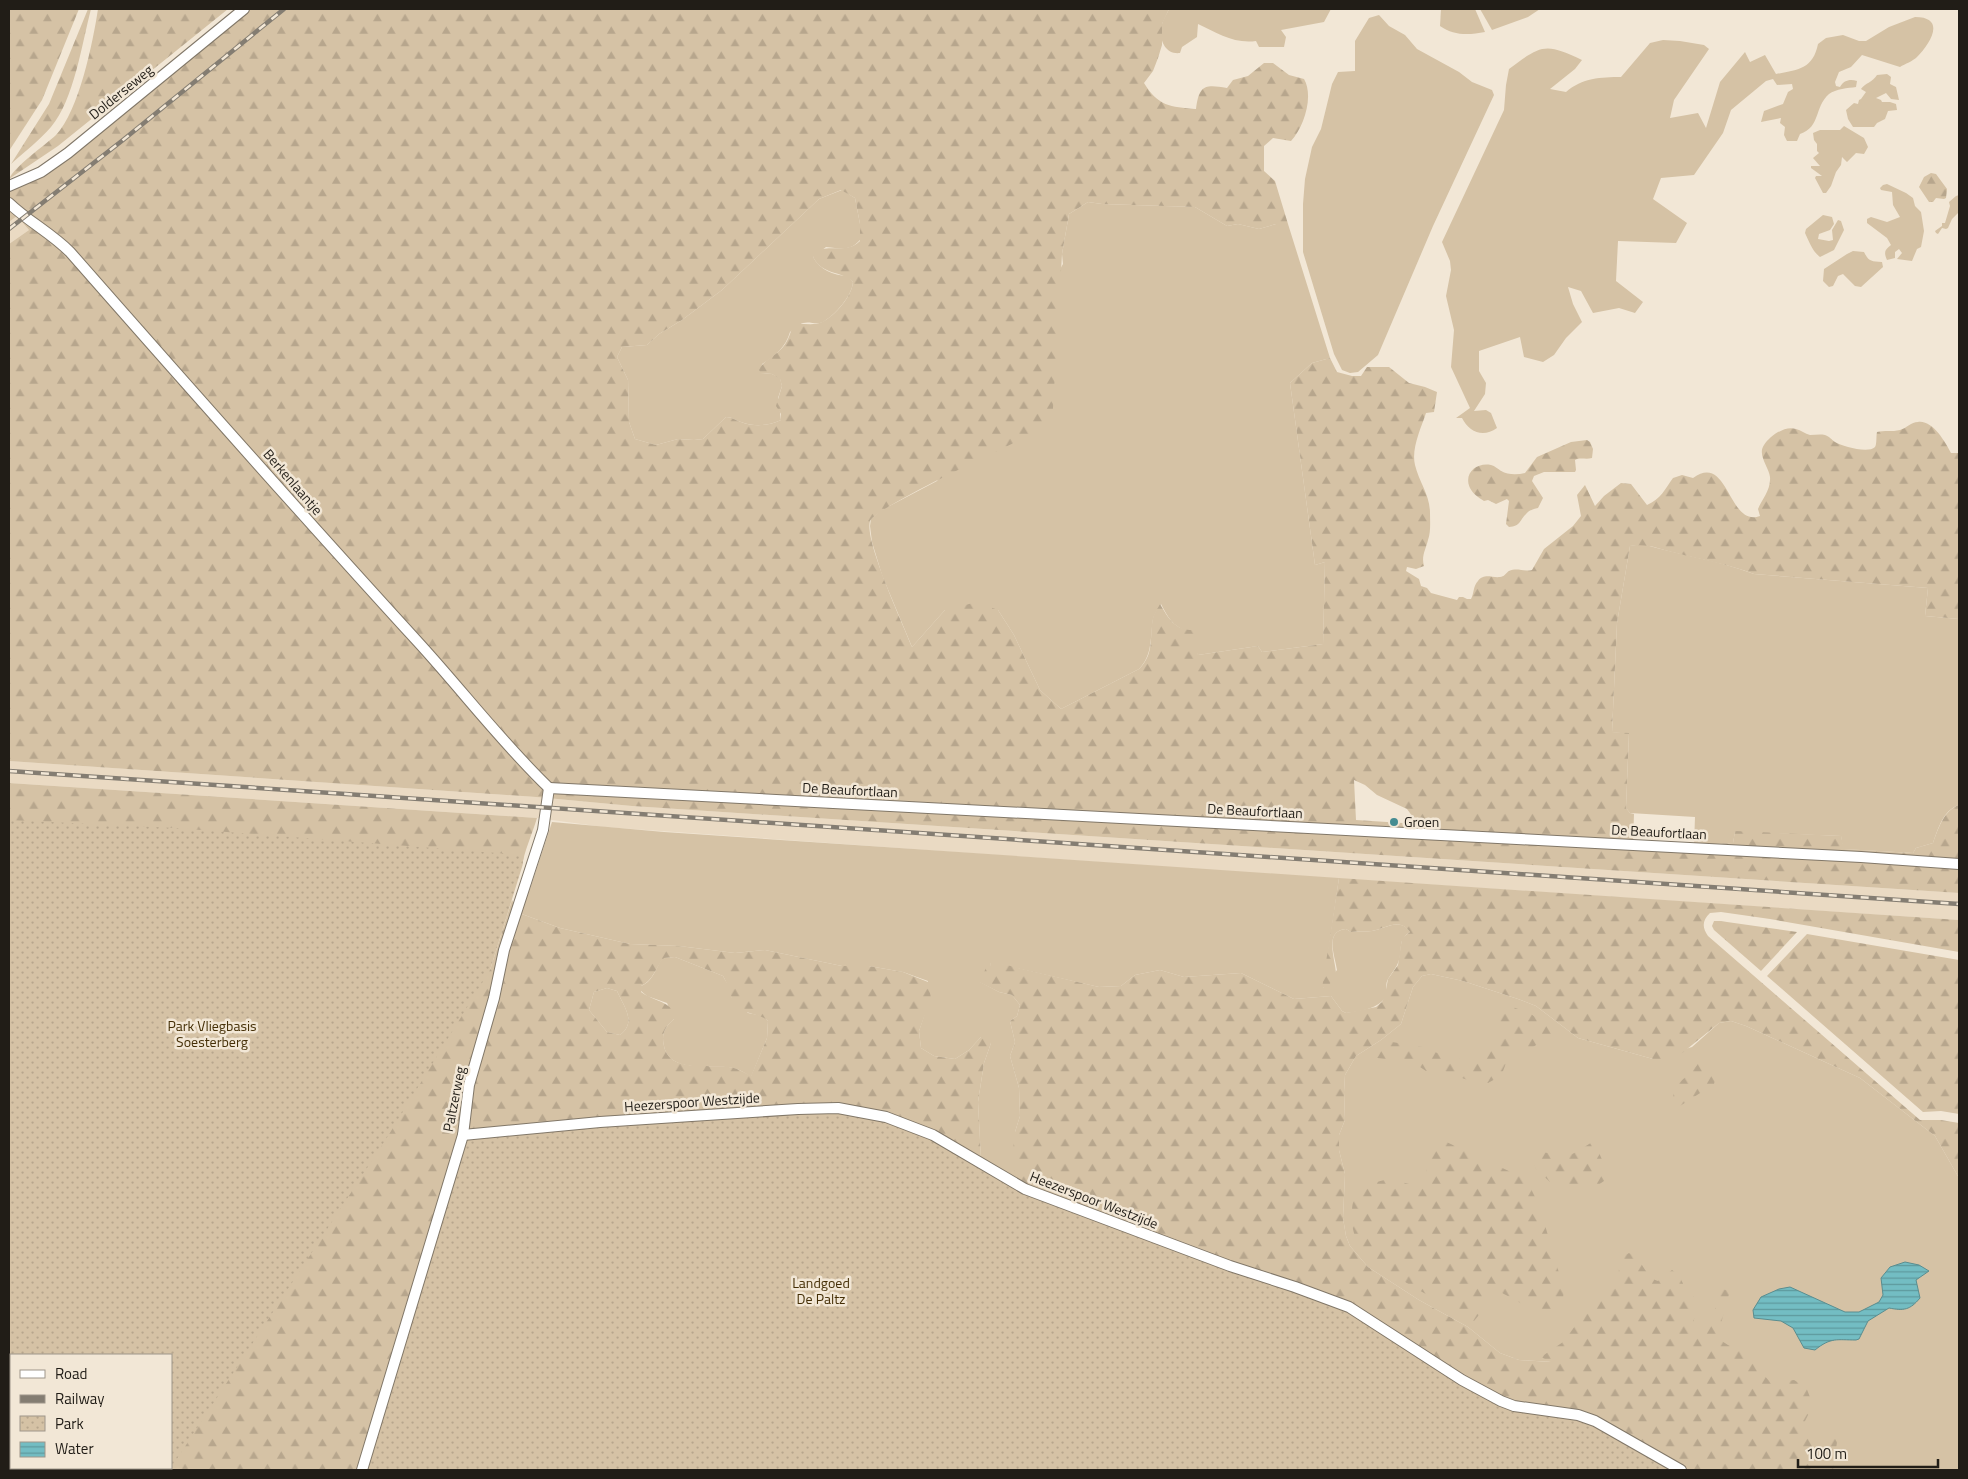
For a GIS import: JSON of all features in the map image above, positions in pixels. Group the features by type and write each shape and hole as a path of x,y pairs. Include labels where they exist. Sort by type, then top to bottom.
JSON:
{"street":[{"name":"Dolderseweg","path":"9,186 41,172 68,153 244,9"},
{"name":"Berkenlaantje","path":"9,204 34,225 53,236 70,252 321,536 443,670 532,772 549,788"},
{"name":"De Beaufortlaan","path":"549,788 1861,857 1959,864"},
{"name":"Paltzerweg","path":"362,1470 463,1135 469,1086 494,998 504,950 543,830 549,788"},
{"name":"Heezerspoor Westzijde","path":"463,1135 600,1122 798,1109 838,1108 886,1117 933,1135 1025,1189 1221,1262 1349,1307 1462,1380 1501,1400 1514,1406 1578,1416 1595,1421 1681,1470"}],"shaded area":[{"path":"17,216 29,230 9,244 9,222"},
{"path":"9,761 536,797 632,806 1959,893 1959,920 1210,870 604,827 537,818 9,783"}],"green space":[{"path":"9,9 79,9 42,100 9,151"},
{"path":"88,9 91,9 76,71 66,102 59,116 47,132 11,164 49,104"},
{"path":"98,9 228,9 58,146 9,179 23,162 56,135 72,110 84,75"},
{"path":"249,9 1169,9 1162,24 1162,45 1158,58 1153,71 1144,83 1149,91 1160,101 1172,106 1196,109 1199,95 1204,88 1213,86 1227,88 1233,80 1248,76 1264,63 1273,63 1289,75 1304,79 1307,86 1308,102 1296,135 1291,141 1273,138 1264,146 1264,171 1275,181 1288,224 1276,224 1259,229 1238,224 1227,226 1195,207 1088,202 1069,214 1062,254 1052,425 924,487 878,513 870,521 870,531 878,563 912,647 945,610 977,602 998,610 1014,635 1040,690 1061,709 1139,669 1149,651 1153,618 1160,604 1173,623 1188,630 1195,630 1198,655 1258,646 1262,652 1323,644 1325,562 1315,565 1290,383 1312,363 1330,358 1337,372 1361,376 1367,367 1389,367 1409,383 1437,392 1434,412 1426,413 1414,452 1415,465 1430,506 1430,530 1423,556 1424,566 1416,569 1407,567 1406,571 1419,579 1421,586 1427,588 1431,593 1457,600 1459,597 1471,599 1476,583 1483,577 1501,577 1515,569 1532,570 1544,549 1573,526 1581,516 1577,495 1585,485 1595,506 1604,496 1621,483 1631,484 1647,505 1659,497 1673,478 1682,475 1693,478 1705,473 1714,475 1722,482 1741,511 1749,517 1760,516 1758,509 1770,482 1762,449 1778,432 1792,428 1810,435 1825,435 1835,442 1849,447 1867,450 1875,447 1877,432 1900,430 1913,423 1923,422 1929,424 1938,433 1951,453 1959,453 1959,619 1925,616 1928,588 1754,574 1653,547 1642,545 1630,546 1617,623 1612,732 1629,733 1626,808 1630,813 1634,814 1633,842 1694,845 1733,843 1735,831 1841,836 1844,849 1913,853 1916,848 1933,843 1939,826 1949,811 1959,805 1959,893 632,806 536,797 9,761 9,244 29,230 17,216 9,222 9,190 42,174","holes":["841,190 855,198 860,224 860,241 850,247 828,248 816,251 813,257 822,267 848,278 853,282 852,287 842,305 827,319 816,324 794,324 783,347 763,363 759,370 761,373 772,374 780,379 782,386 776,406 781,414 781,420 771,424 756,425 746,424 726,417 703,439 678,439 656,445 635,439 629,422 628,380 617,357 622,347 647,345 659,334 682,320 722,290 819,199","1354,780 1365,785 1377,795 1407,809 1418,824 1356,820"]},
{"path":"1169,9 1331,9 1324,22 1281,30 1286,37 1284,47 1259,47 1256,41 1248,42 1233,39 1198,24 1197,37 1182,47 1180,53 1174,53 1166,48 1161,34 1163,20"},
{"path":"1441,9 1475,9 1485,32 1462,34 1445,29 1440,26"},
{"path":"1480,9 1540,9 1528,17 1492,30"},
{"path":"1379,15 1389,26 1405,35 1417,49 1459,72 1472,82 1492,90 1494,95 1433,226 1378,355 1358,372 1350,373 1342,370 1334,354 1303,252 1305,179 1312,147 1321,129 1332,84 1338,72 1355,71 1355,41 1369,18"},
{"path":"1915,17 1931,21 1933,26 1931,39 1917,57 1900,67 1862,55 1851,67 1839,72 1835,82 1836,86 1840,87 1847,81 1857,81 1856,87 1829,94 1824,99 1811,127 1800,134 1797,141 1787,141 1784,135 1785,127 1780,123 1781,118 1761,122 1764,111 1783,104 1788,92 1793,89 1792,84 1777,85 1773,79 1766,81 1731,110 1723,133 1694,175 1661,178 1653,199 1687,223 1676,243 1618,241 1616,281 1643,302 1635,313 1619,308 1593,313 1581,291 1568,287 1573,304 1582,322 1566,338 1554,355 1543,362 1524,357 1520,337 1479,351 1479,371 1486,383 1485,394 1474,411 1486,410 1491,413 1497,428 1487,433 1477,432 1468,427 1462,418 1456,418 1470,408 1451,367 1454,330 1446,296 1451,270 1450,261 1442,242 1504,110 1509,69 1536,51 1544,49 1559,50 1570,54 1582,60 1575,69 1550,89 1566,92 1585,81 1621,77 1650,43 1663,40 1704,45 1709,49 1674,100 1670,118 1698,113 1706,128 1720,82 1745,52 1750,62 1765,55 1776,74 1791,71 1808,63 1816,52 1818,44 1826,38 1843,35 1859,41 1866,41 1889,27"},
{"path":"1887,74 1891,77 1890,84 1896,87 1899,100 1891,99 1886,93 1876,98 1882,102 1896,104 1897,110 1888,111 1885,119 1874,127 1853,127 1848,119 1846,110 1854,103 1858,104 1866,92 1861,89 1863,87 1877,75"},
{"path":"1844,126 1864,138 1868,147 1864,154 1856,153 1847,162 1842,157 1841,165 1836,172 1831,186 1826,193 1823,193 1815,178 1816,176 1822,176 1811,168 1811,166 1820,166 1813,158 1819,153 1813,133 1820,130 1840,130"},
{"path":"1931,173 1936,174 1947,189 1946,198 1936,198 1933,202 1929,202 1919,187 1924,177"},
{"path":"1887,184 1913,198 1915,206 1921,212 1924,231 1921,247 1917,249 1912,261 1897,259 1902,253 1899,249 1895,252 1895,258 1887,260 1885,252 1891,245 1887,238 1867,223 1867,219 1871,217 1887,222 1900,217 1893,205 1892,192 1881,190 1880,188"},
{"path":"842,190 855,198 860,224 860,240 848,248 826,247 813,257 827,271 847,276 853,282 852,287 842,305 833,315 820,323 798,325 790,332 786,342 779,351 762,364 761,373 772,374 780,378 782,386 778,398 781,420 766,425 756,425 746,424 726,417 703,439 678,439 656,445 635,439 629,422 628,380 617,357 622,347 647,345 659,334 682,320 722,290 819,199"},
{"path":"1959,195 1959,212 1952,219 1948,228 1942,228 1938,234 1936,233 1935,231 1942,226 1942,223 1945,223 1950,206 1949,202"},
{"path":"1088,202 1195,207 1227,226 1238,224 1259,229 1276,224 1288,224 1330,358 1312,363 1290,383 1315,565 1325,562 1323,644 1262,652 1258,646 1198,655 1187,631 1174,624 1161,604 1153,619 1147,658 1139,669 1061,709 1040,690 1014,635 998,610 945,610 912,647 882,575 872,542 870,526 871,519 880,511 937,481 1063,264 1062,254 1069,214"},
{"path":"1823,215 1832,217 1834,224 1830,230 1819,234 1818,239 1833,240 1832,230 1838,220 1841,221 1844,230 1834,250 1820,257 1813,249 1805,233 1806,229"},
{"path":"1853,251 1864,252 1867,258 1882,262 1883,267 1861,287 1855,286 1843,274 1838,276 1833,286 1829,287 1823,281 1824,269"},
{"path":"1587,440 1593,449 1592,458 1575,460 1575,472 1544,472 1534,476 1532,481 1543,498 1538,508 1529,512 1516,526 1509,527 1506,524 1509,501 1507,499 1496,504 1488,500 1484,501 1474,494 1468,483 1470,473 1481,465 1491,465 1507,473 1525,473 1537,457 1571,442"},
{"path":"1642,544 1727,565 1754,574 1928,588 1925,616 1959,619 1959,805 1953,807 1945,816 1933,843 1916,848 1913,853 1843,849 1841,836 1735,832 1733,843 1694,845 1695,817 1630,813 1626,808 1629,734 1612,732 1617,623 1630,546"},
{"path":"9,783 537,818 522,867 9,975"},
{"name":"Park Vliegbasis Soesterberg","path":"9,820 175,828 524,855 490,970 388,1136 172,1466 172,1354 10,1354 10,1469 170,1469 9,1470"},
{"path":"552,822 664,832 1339,878 1323,988 1337,970 1332,945 1335,934 1339,931 1346,929 1351,932 1369,931 1392,925 1402,925 1410,932 1403,939 1396,968 1387,981 1384,999 1375,1006 1357,1012 1346,1013 1342,1011 1331,996 1294,999 1241,973 1184,977 1160,970 1135,975 1121,986 1099,987 990,962 991,965 980,982 999,992 1012,995 1020,1005 1017,1016 1010,1021 1015,1042 1010,1056 1019,1088 1020,1116 1015,1132 1020,1183 981,1159 978,1102 984,1063 991,1043 981,1037 969,1050 955,1059 934,1056 921,1048 919,1031 924,1016 928,981 903,972 869,966 842,966 765,950 735,953 679,946 630,944 560,928 519,913 530,889"},
{"path":"1339,878 1959,920 1959,952 1721,912 1710,913 1705,919 1704,924 1708,936 1920,1120 1941,1120 1959,1123 1959,1178 1935,1136 1860,1078 1731,1021 1719,1023 1681,1054 1668,1060 1653,1059 1578,1038 1536,1006 1518,999 1463,981 1431,974 1422,976 1413,987 1401,1024 1356,1056 1345,1075 1345,1120 1339,1135 1339,1150 1345,1174 1343,1218 1350,1246 1368,1267 1419,1300 1468,1327 1500,1353 1519,1360 1551,1362 1541,1357 1563,1342 1590,1306 1618,1279 1620,1258 1629,1253 1634,1255 1653,1279 1658,1281 1672,1270 1679,1275 1685,1288 1698,1301 1693,1324 1708,1329 1722,1289 1730,1291 1717,1338 1728,1345 1753,1348 1758,1352 1754,1364 1771,1383 1794,1380 1806,1387 1813,1405 1804,1423 1817,1434 1833,1435 1837,1442 1833,1470 169,1470 172,1469 172,1354 10,1354 9,1470 9,994 490,970 512,900 519,913 560,928 630,944 679,946 735,953 765,950 842,966 869,966 903,972 928,982 931,998 919,1031 921,1048 934,1056 955,1059 969,1050 981,1037 989,1032 991,1043 984,1063 978,1102 981,1159 1019,1181 1015,1174 1012,1158 1015,1132 1020,1116 1019,1088 1010,1056 1015,1042 1010,1021 1017,1016 1020,1005 1012,995 999,992 979,982 986,968 991,965 989,961 1099,987 1121,986 1135,975 1160,970 1184,977 1241,973 1294,999 1331,996 1342,1011 1346,1013 1376,1007 1382,1002 1388,979 1398,965 1402,938 1410,932 1401,925 1392,925 1372,931 1351,932 1346,929 1339,931 1334,935 1332,948 1336,977 1327,987 1322,988","holes":["675,957 723,976 736,1006 768,1021 767,1038 751,1076 728,1067 695,1066 675,1061 668,1055 663,1042 663,1034 674,1019 674,1011 641,992 641,986 652,977 664,958","607,988 617,991 628,1014 628,1025 620,1035 607,1032 589,1010 594,992"]},
{"path":"1714,921 1797,932 1761,971 1714,930 1712,926"},
{"path":"1807,934 1959,960 1959,1114 1941,1111 1923,1112 1767,976"},
{"path":"675,957 723,976 732,998 748,1013 763,1016 768,1021 767,1038 751,1077 739,1070 728,1067 684,1065 668,1055 663,1042 663,1034 674,1019 667,1003 647,996 641,991 641,986 652,978 663,958"},
{"path":"1431,974 1463,981 1518,999 1536,1006 1578,1038 1653,1059 1692,1047 1719,1023 1731,1021 1860,1078 1935,1136 1959,1178 1959,1470 1674,1470 1553,1362 1519,1360 1500,1353 1468,1327 1419,1300 1368,1267 1350,1246 1343,1218 1345,1174 1339,1150 1339,1135 1345,1120 1345,1075 1356,1056 1401,1024 1413,987 1422,976"},
{"path":"607,988 617,991 628,1014 628,1025 620,1035 607,1032 589,1010 594,992"},
{"path":"1505,1004 1531,1014 1554,1031 1533,1047 1514,1052 1508,1058 1503,1071 1497,1078 1488,1083 1475,1083 1444,1071 1426,1071 1414,1063 1370,1057 1392,1042 1423,1047 1447,1057 1467,1060 1479,1056 1496,1038"},
{"path":"1708,1060 1717,1073 1714,1084 1674,1112 1673,1101 1676,1087 1699,1062"},
{"name":"Landgoed De Paltz","path":"827,1111 867,1116 925,1135 990,1173 1350,1311 1437,1370 1499,1404 1513,1410 1539,1415 1581,1419 1674,1470 360,1470 465,1140"},
{"path":"1440,1139 1526,1179 1536,1199 1533,1204 1536,1214 1542,1215 1564,1290 1563,1299 1557,1308 1542,1311 1528,1307 1502,1293 1492,1299 1474,1321 1393,1275 1366,1253 1357,1241 1352,1223 1353,1200 1356,1194 1367,1185 1390,1179 1409,1184 1423,1183 1427,1174 1425,1154"},
{"path":"1594,1141 1606,1169 1604,1181 1595,1187 1550,1182 1536,1169 1530,1155 1542,1152 1565,1156"}],"water":[{"path":"1905,1262 1919,1265 1929,1271 1916,1280 1920,1298 1910,1307 1903,1309 1889,1308 1868,1321 1859,1339 1830,1341 1815,1350 1804,1348 1793,1328 1781,1321 1754,1318 1753,1310 1761,1297 1779,1289 1790,1287 1845,1312 1859,1312 1879,1302 1883,1295 1881,1278 1890,1267"}],"railway":[{"path":"9,229 123,140 284,9"},
{"path":"9,771 1959,904"}],"place":[{"name":"Groen","path":"1394,822"}]}
